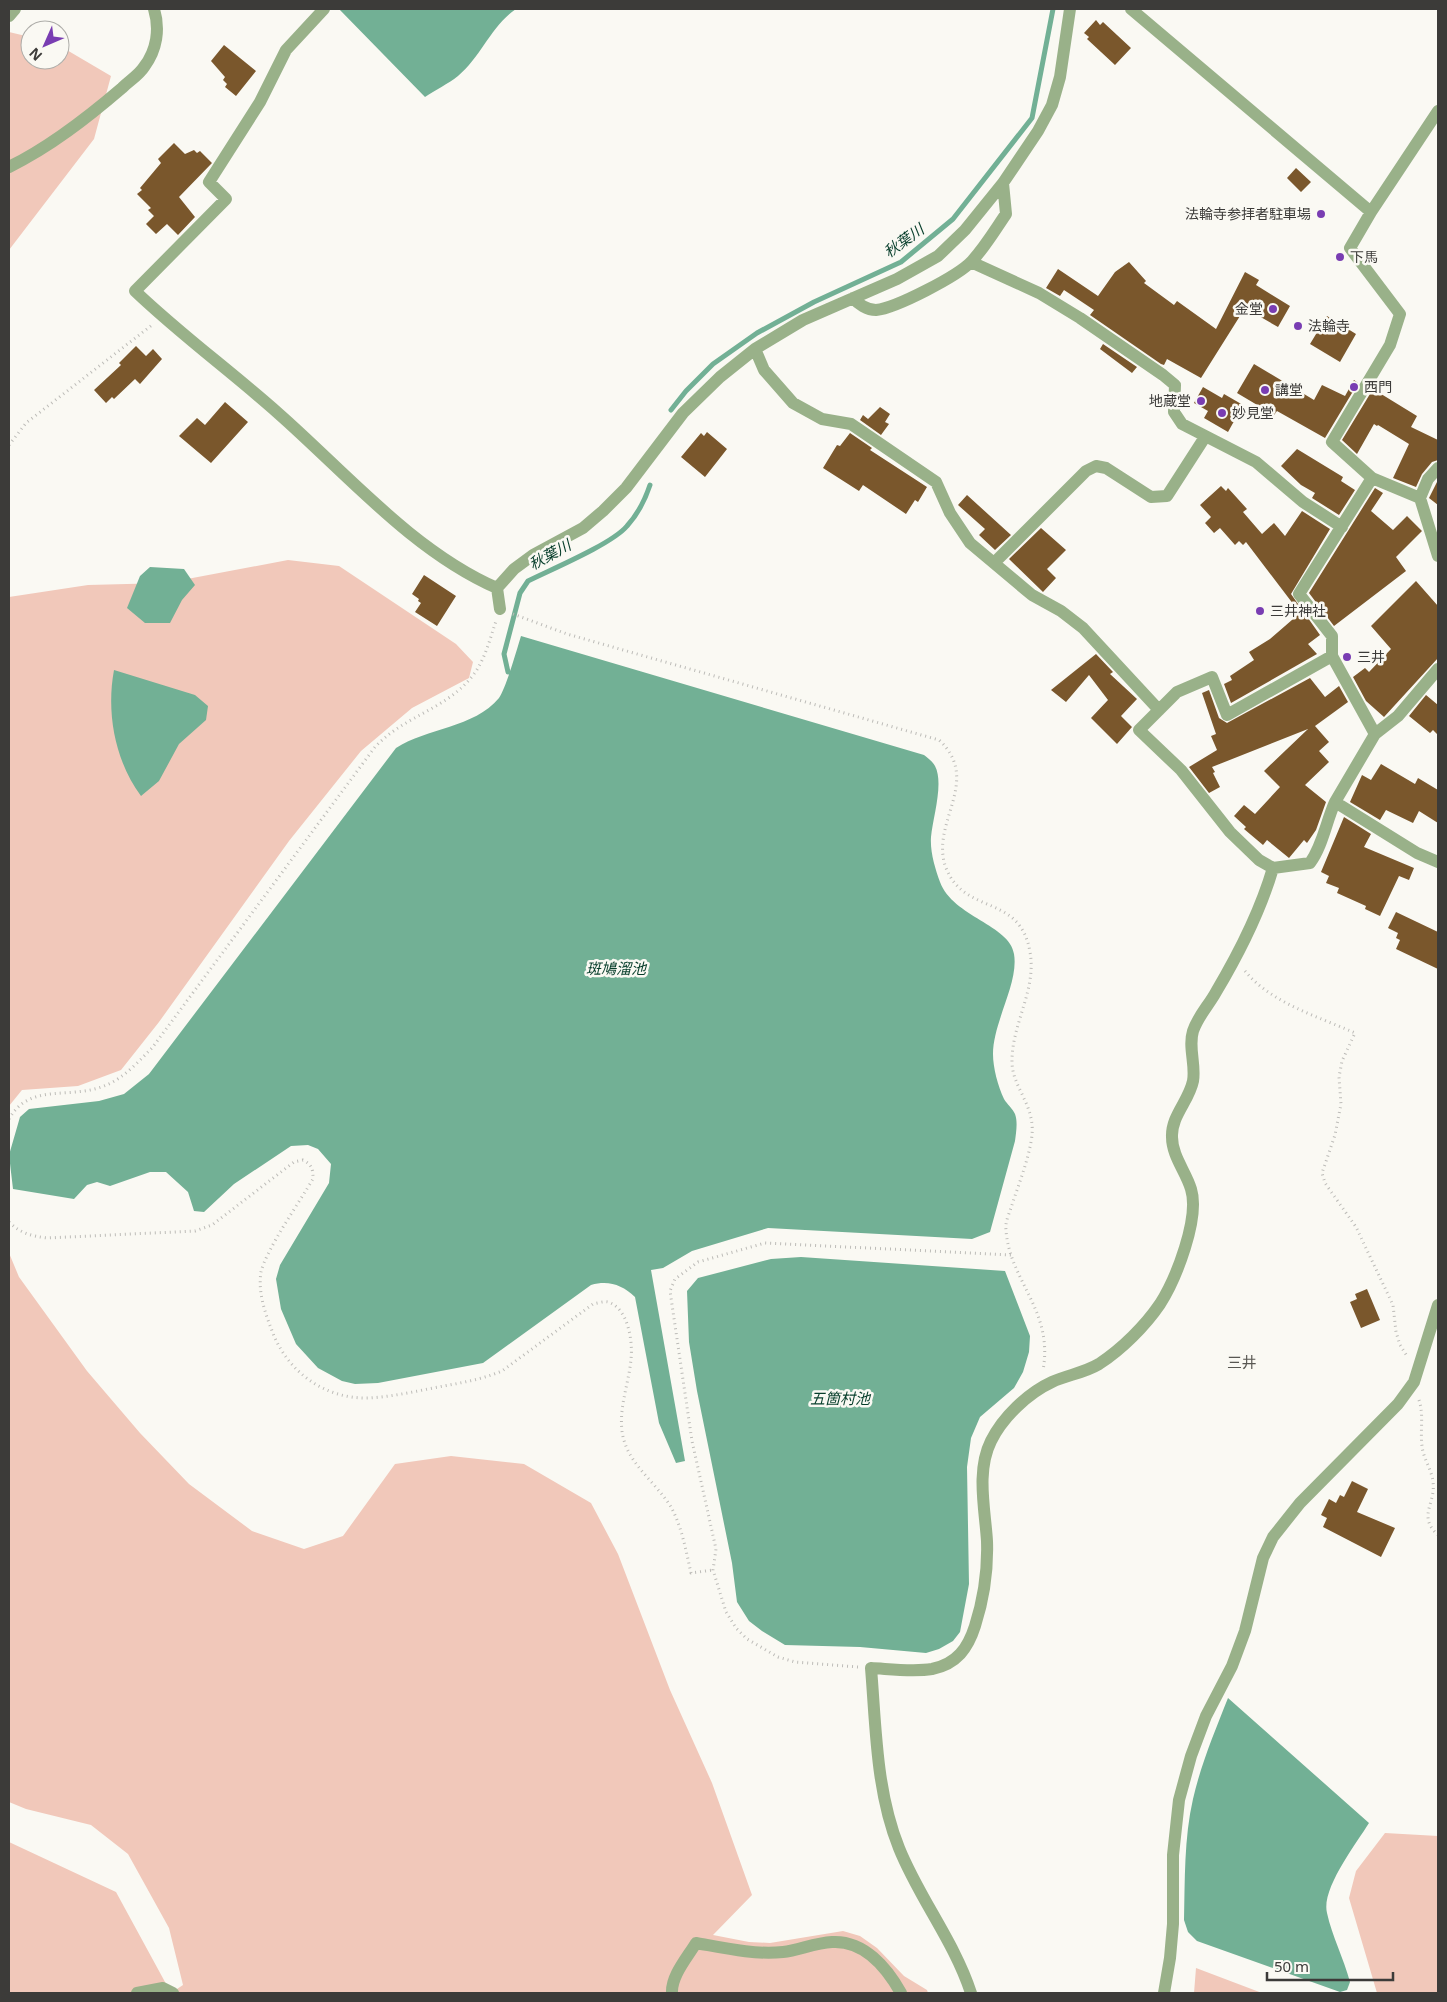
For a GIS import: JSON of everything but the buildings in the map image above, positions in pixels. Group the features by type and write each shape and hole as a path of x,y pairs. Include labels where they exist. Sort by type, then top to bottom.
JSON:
{"street":[{"path":"9,16 15,9"},
{"path":"9,167 40,152 104,103 144,68 153,52 158,36 154,9"},
{"path":"324,9 286,50 260,102 209,182 226,199 135,291 163,317 255,393 422,543 471,577 497,588"},
{"path":"500,609 497,588 514,569 533,555 583,528 604,511 626,488 683,414 720,377 755,350 803,320 897,279 938,256 965,230 1003,183 1038,131 1052,104 1060,77 1070,9"},
{"path":"1131,9 1371,212"},
{"path":"1420,498 1372,478 1332,442 1390,345 1400,314 1350,248 1371,212 1435,126 1438,111"},
{"path":"853,298 858,304 875,310 916,295 941,282 971,262 1006,214 1003,183"},
{"path":"971,262 1047,298 1080,318 1163,375 1174,385 1174,412 1182,424 1256,462 1303,502 1342,527"},
{"path":"755,350 764,370 793,403 822,419 851,424 936,482 950,513 970,543 1032,595 1061,611 1084,628 1159,710"},
{"path":"994,562 1086,471 1096,466 1106,468 1152,497 1167,496 1205,437"},
{"path":"1438,468 1428,479 1420,498 1424,518 1438,556"},
{"path":"1372,478 1299,594 1332,636 1332,656 1374,734"},
{"path":"1332,656 1227,715 1212,677 1176,692 1139,730 1181,770 1230,832 1259,860 1273,868 1310,863 1318,852 1325,825 1335,802 1374,734 1398,716 1438,670"},
{"path":"1335,802 1417,852 1438,862"},
{"path":"971,1993 958,1960 898,1847 886,1806 879,1765 871,1668 930,1669 958,1658 970,1643 983,1602 986,1571 984,1461 991,1441 1006,1419 1036,1391 1054,1381 1080,1373 1099,1364 1147,1321 1170,1286 1191,1225 1194,1206 1192,1190 1176,1154 1172,1138 1174,1122 1194,1080 1192,1034 1198,1019 1216,994 1267,888 1273,868"},
{"path":"1164,1993 1173,1924 1173,1855 1179,1800 1191,1756 1206,1716 1238,1648 1263,1558 1273,1537 1300,1503 1398,1404 1414,1382 1438,1305"},
{"path":"672,1993 676,1975 696,1943 755,1952 783,1952 831,1942 845,1942 859,1947 887,1972 901,1993"},
{"path":"136,1993 162,1988 173,1993"}],"path":[{"path":"9,445 26,423 163,317"},
{"path":"9,1119 24,1100 38,1095 86,1091 104,1086 122,1076 152,1048 375,746 398,726 454,695 475,672 500,609"},
{"path":"522,617 567,634 938,740 948,749 955,762 958,780 943,847 946,868 955,882 967,894 982,903 1005,911 1016,919 1026,935 1031,953 1032,970 1012,1048 1012,1066 1026,1100 1032,1123 1031,1142 1006,1227 1012,1255 1038,1311 1044,1332 1044,1368 1036,1391"},
{"path":"1236,952 1244,970 1256,984 1269,994 1355,1033 1342,1061 1339,1077 1341,1104 1335,1135 1323,1164 1322,1173 1325,1182 1356,1227 1393,1305 1400,1344 1419,1369"},
{"path":"9,1222 17,1230 32,1236 47,1238 195,1231 212,1225 294,1162 303,1160 310,1163 313,1170 313,1179 264,1264 261,1294 277,1346 288,1361 304,1377 324,1390 344,1396 367,1398 393,1396 484,1378 502,1371 593,1304 607,1301 617,1307 625,1319 631,1342 631,1360 621,1416 622,1433 629,1452 636,1465 671,1508 680,1529 691,1573 714,1570"},
{"path":"871,1668 795,1662 762,1650 736,1628 726,1612 714,1570 716,1550 692,1441 670,1291 675,1279 698,1262 765,1243 1012,1255"},
{"path":"1414,1382 1422,1413 1422,1448 1433,1480 1434,1489 1427,1512 1429,1525 1438,1535"}],"shaded area":[{"path":"9,32 20,35 20,70 70,70 70,52 111,76 94,139 9,250"},
{"path":"288,560 339,566 456,644 473,662 469,678 412,708 361,751 289,841 159,1022 121,1070 78,1086 22,1090 9,1106 9,597 88,585 166,583"},
{"path":"9,1253 19,1277 87,1371 140,1433 189,1484 252,1531 304,1549 343,1536 395,1464 451,1456 524,1464 591,1503 618,1554 670,1690 712,1783 752,1895 713,1935 749,1942 770,1943 843,1931 860,1936 877,1948 904,1976 927,1990 928,1993 171,1993 183,1985 169,1928 128,1854 91,1825 26,1809 9,1802"},
{"path":"1385,1833 1438,1836 1438,1993 1377,1993 1349,1898 1356,1871"},
{"path":"9,1842 116,1892 171,1993 9,1993"},
{"path":"1196,1968 1262,1993 1194,1993"}],"water":[{"path":"339,9 516,9 500,24 473,60 458,76 425,97"},
{"path":"150,567 184,569 195,585 182,600 170,623 145,623 127,608 140,576"},
{"name":"斑鳩溜池","path":"521,636 924,755 934,765 937,773 938,791 931,848 940,882 956,904 1003,935 1010,944 1014,954 1013,977 997,1029 993,1059 1004,1099 1015,1114 1016,1131 1015,1141 990,1232 972,1239 768,1228 692,1251 663,1268 651,1270 685,1461 676,1463 659,1423 635,1297 625,1289 609,1283 591,1285 483,1363 378,1383 355,1384 342,1381 318,1368 296,1344 281,1309 276,1279 280,1265 329,1183 331,1164 318,1149 308,1145 291,1146 234,1184 204,1212 194,1211 188,1192 166,1172 150,1172 110,1186 97,1182 87,1185 74,1199 13,1189 9,1155 20,1117 29,1109 99,1101 124,1094 149,1074 396,748 408,741 477,716 499,698"},
{"path":"114,670 195,695 208,706 206,720 179,744 159,781 141,796 125,768 115,736 111,703"},
{"name":"五箇村池","path":"801,1257 1005,1271 1030,1336 1029,1352 1023,1372 1014,1388 980,1417 971,1438 967,1467 969,1584 960,1632 953,1641 939,1649 926,1653 860,1647 785,1645 749,1621 737,1602 732,1563 697,1391 689,1342 687,1291 698,1278 771,1259"},
{"path":"1228,1698 1369,1823 1348,1854 1334,1880 1327,1903 1329,1922 1350,1982 1347,1990 1340,1992 1197,1941 1188,1932 1184,1920 1190,1814 1204,1760"}],"waterway":[{"name":"秋葉川","path":"671,410 686,391 713,364 757,333 814,302 901,262 953,219 1032,118 1053,9"},
{"name":"秋葉川","path":"508,672 504,654 520,593 528,581 595,548 619,533 638,512 650,485"}],"place":[{"name":"法輪寺参拝者駐車場","path":"1321,214"},
{"name":"下馬","path":"1340,257"},
{"name":"金堂","path":"1273,309"},
{"name":"法輪寺","path":"1298,326"},
{"name":"西門","path":"1354,387"},
{"name":"講堂","path":"1265,390"},
{"name":"地蔵堂","path":"1201,401"},
{"name":"妙見堂","path":"1222,413"},
{"name":"三井神社","path":"1260,611"},
{"name":"三井","path":"1347,657"}],"district":[{"name":"三井","path":"1242,1363"}]}
